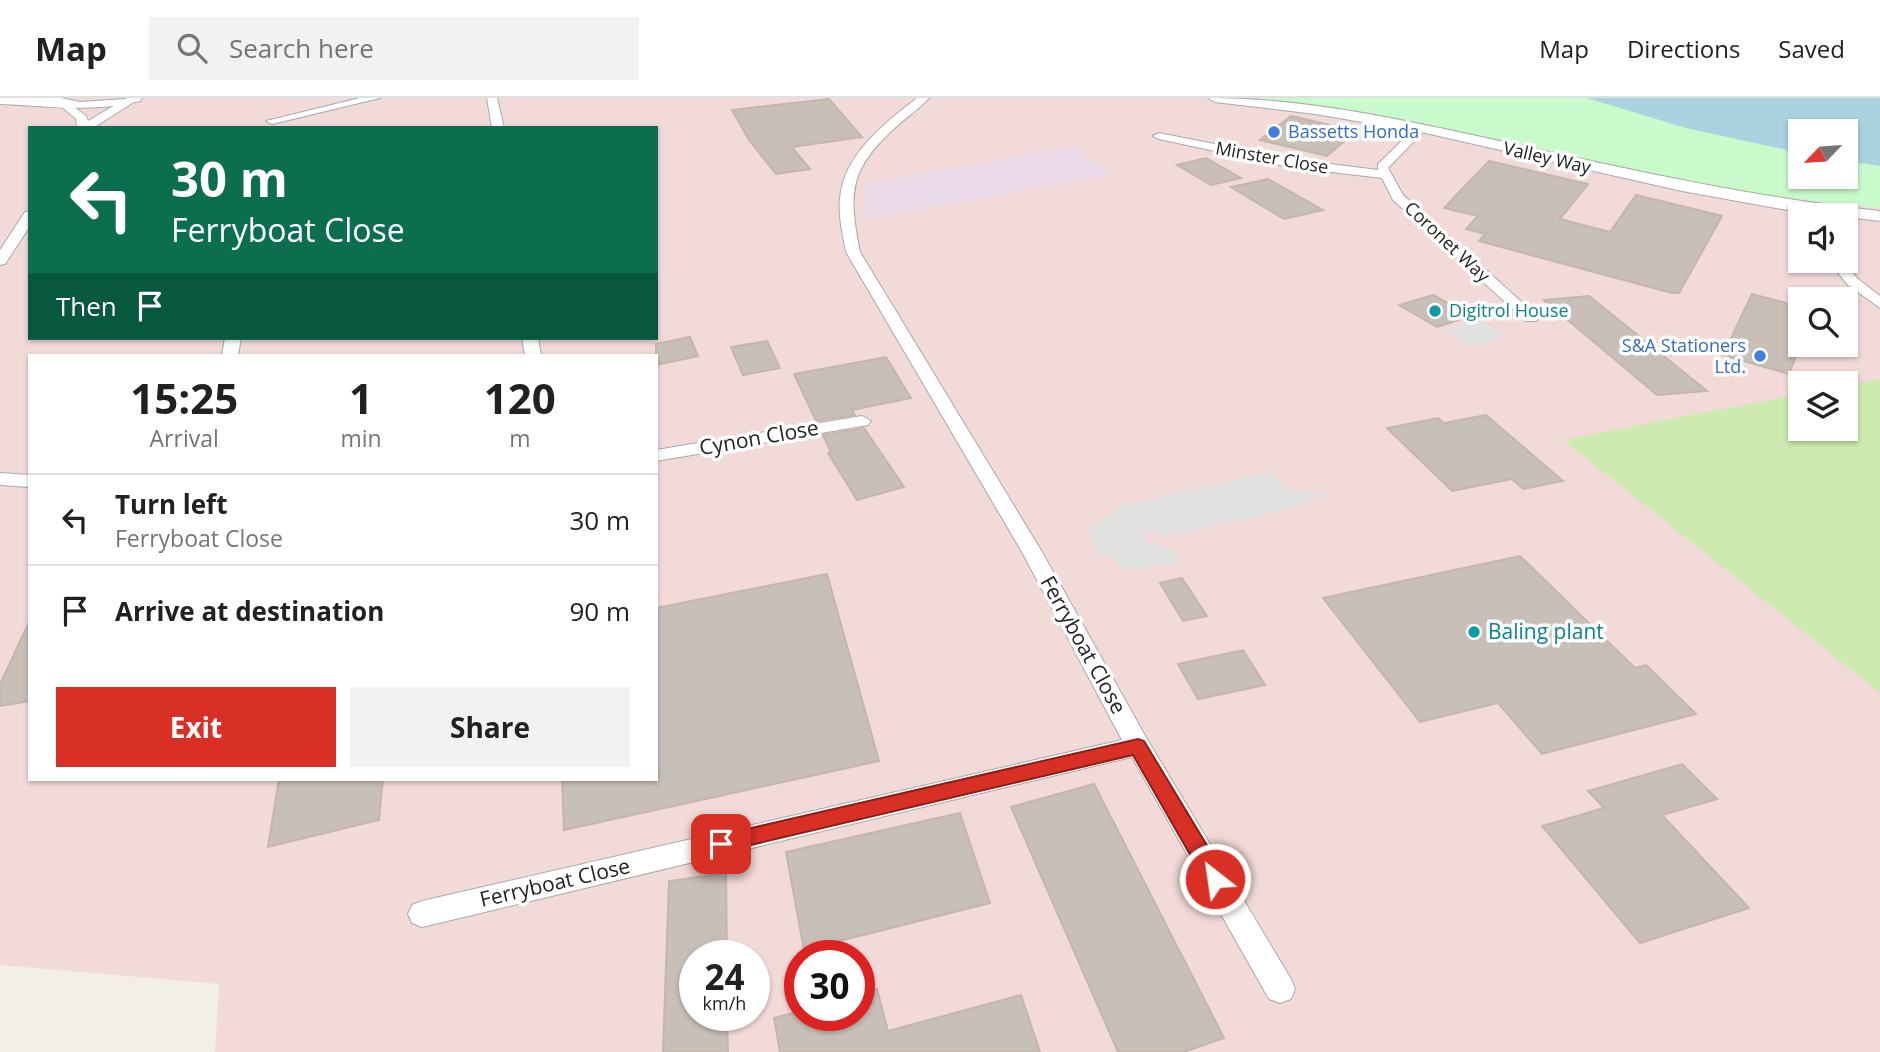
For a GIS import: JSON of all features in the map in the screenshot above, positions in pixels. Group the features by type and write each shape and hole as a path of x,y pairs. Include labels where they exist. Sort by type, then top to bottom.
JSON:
{"street":[{"path":"0,100 98,105 135,98"},
{"path":"87,126 135,98"},
{"path":"272,121 375,98"},
{"path":"492,98 498,126"},
{"name":"Ferryboat Close","path":"422,914 1138,746 1032,552 853,252 846,196 854,170 886,132 924,98"},
{"name":"Valley Way","path":"1215,98 1315,110 1420,128 1596,169 1788,208"},
{"path":"58,102 82,118 84,126"},
{"path":"1386,175 1382,167 1420,128"},
{"name":"Minster Close","path":"1159,136 1289,163 1386,175"},
{"name":"Coronet Way","path":"1386,175 1398,197 1531,318"},
{"name":"Valley Way","path":"1858,215 1880,216"},
{"path":"0,261 28,218"},
{"path":"1845,273 1880,303"},
{"name":"Cynon Close","path":"658,456 862,421"},
{"path":"0,479 28,481"},
{"path":"1138,746 1280,989"}],"shaded area":[{"path":"0,98 1587,98 1788,172 1788,189 1858,189 1858,173 1880,166 1880,1052 215,1052 219,984 0,965"},
{"path":"1073,146 1113,174 862,220 865,184"},
{"path":"1478,319 1506,335 1471,347 1443,330"},
{"path":"1271,472 1286,489 1336,496 1309,499 1311,503 1163,537 1154,530 1143,533 1150,545 1160,543 1163,548 1170,547 1180,559 1173,566 1163,563 1133,570 1122,569 1112,557 1101,556 1086,529 1125,505"}],"green space":[{"path":"1255,98 1880,98 1880,208 1858,206 1858,203 1808,201 1714,186 1365,114"},
{"path":"1880,379 1880,693 1563,440 1788,397 1788,441 1858,441 1858,383"}],"water":[{"path":"1587,98 1880,98 1880,166 1858,163 1858,119 1788,119 1788,150 1686,128"}],"building":[{"path":"829,99 862,137 792,147 810,169 776,174 749,140 732,110"},
{"path":"1291,116 1356,131 1327,156 1260,140"},
{"path":"1206,158 1241,178 1211,185 1177,165"},
{"path":"1489,161 1588,184 1560,219 1610,232 1636,195 1722,216 1679,293 1672,293 1479,241 1485,234 1466,229 1478,216 1444,208"},
{"path":"1268,179 1323,210 1284,219 1231,187"},
{"path":"1752,294 1788,304 1788,357 1796,357 1788,374 1723,355"},
{"name":"Digitrol House","path":"1433,295 1471,316 1437,327 1399,305"},
{"path":"1589,296 1707,391 1657,395 1544,300"},
{"path":"690,337 698,356 658,365 656,344"},
{"path":"767,341 780,368 743,375 731,347"},
{"path":"886,357 911,398 852,410 855,415 816,421 794,374"},
{"path":"1486,415 1563,481 1523,489 1512,479 1452,491 1387,428 1438,418 1444,423"},
{"path":"864,428 904,487 857,500 828,453 831,452 823,435"},
{"name":"Baling plant","path":"1520,556 1635,668 1646,665 1696,714 1542,754 1498,703 1420,722 1323,598"},
{"path":"827,574 879,761 564,830 562,781 659,779 658,608"},
{"path":"1182,578 1207,616 1183,621 1160,583"},
{"path":"28,624 28,701 0,706 0,684"},
{"path":"1243,650 1265,685 1198,699 1178,664"},
{"path":"1682,764 1717,799 1662,815 1749,908 1640,943 1542,826 1604,808 1588,791"},
{"path":"279,781 383,781 379,820 268,847"},
{"path":"1094,784 1224,1038 1184,1052 1118,1052 1011,807"},
{"path":"960,813 990,903 844,940 802,940 786,852"},
{"path":"726,873 727,940 679,940 679,1031 727,1031 728,1052 663,1052 669,881"},
{"path":"875,990 888,1031 1021,995 1040,1052 780,1052 774,1018 784,1015 784,1031 875,1031"}],"place":[{"name":"Bassetts Honda","path":"1274,132"},
{"name":"Digitrol House","path":"1435,311"},
{"name":"S&A Stationers Ltd.","path":"1760,356"},
{"name":"Baling plant","path":"1474,632"}],"route":[{"path":"721,844 1138,746 1215,879"}]}
